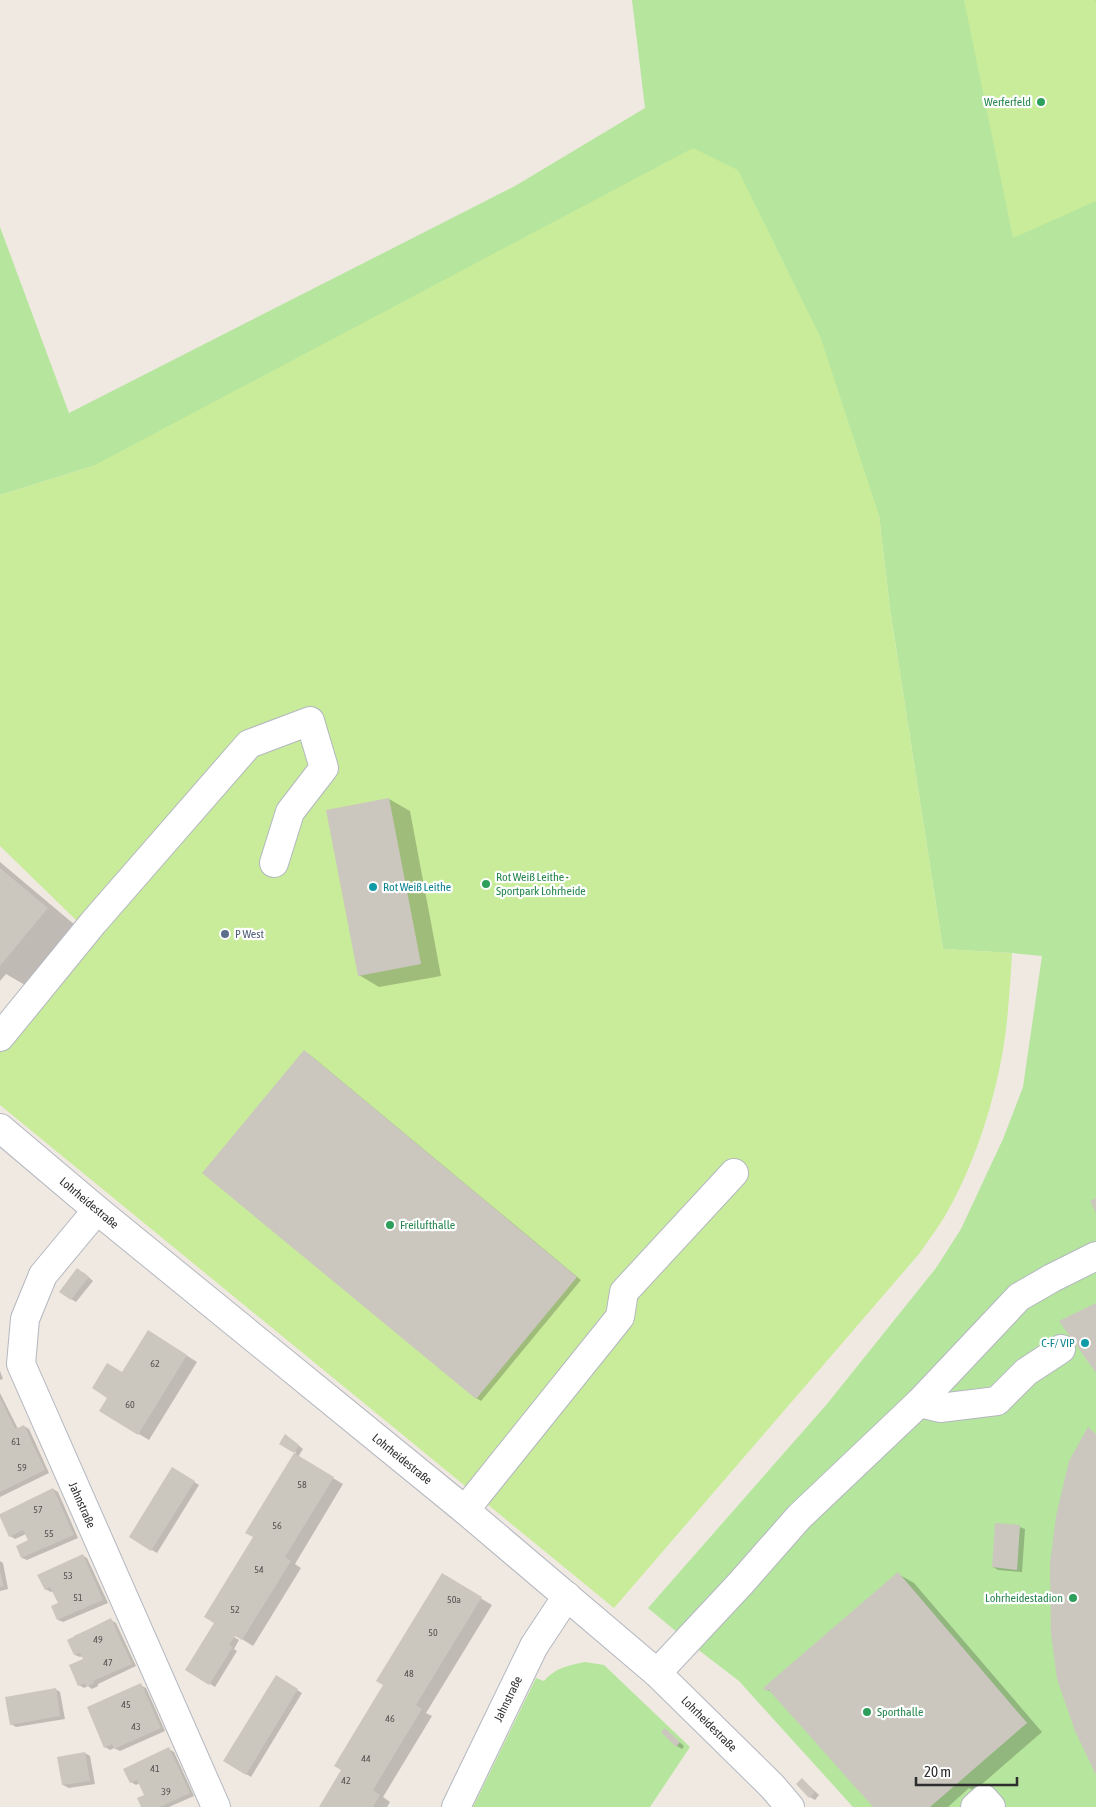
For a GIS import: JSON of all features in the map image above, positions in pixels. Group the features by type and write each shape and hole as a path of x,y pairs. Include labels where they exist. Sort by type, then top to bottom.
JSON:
{"street":[{"path":"0,1036 93,923 250,744 310,721 324,768 290,812 274,863"},
{"name":"Lohrheidestraße","path":"0,1128 97,1210 464,1510 657,1673 765,1779 790,1807"},
{"path":"464,1510 620,1317 624,1292 734,1173"},
{"name":"Jahnstraße","path":"97,1210 43,1275 25,1319 21,1364 216,1807"},
{"path":"657,1673 741,1583 799,1517 919,1403 1020,1297 1052,1278 1096,1256"},
{"path":"919,1403 940,1408 997,1401 1026,1372 1061,1349"},
{"name":"Jahnstraße","path":"456,1807 534,1646 567,1596"},
{"path":"975,1807 984,1799 991,1807"}],"green space":[{"path":"632,0 1096,0 1096,1807 853,1807 739,1681 648,1608 827,1404 936,1268 961,1229 1003,1139 1023,1087 1042,956 943,949 890,609 879,515 93,466 0,495 0,227 69,413 515,186 645,108"},
{"name":"Werferfeld","path":"964,0 1094,0 1096,2 1096,201 1013,238"},
{"name":"Rot Weiß Leithe - Sportpark Lohrheide","path":"693,148 738,170 820,336 879,515 890,609 943,949 1012,953 1012,961 1004,1046 993,1096 986,1122 968,1171 945,1216 919,1254 614,1608 0,1105 0,1017 78,922 0,846 0,495 93,466"},
{"path":"585,1662 604,1665 690,1747 650,1807 473,1807 536,1678 544,1681 558,1670"}],"building":[{"name":"Rot Weiß Leithe","path":"389,798 421,964 358,976 326,810"},
{"path":"0,868 48,908 0,966"},
{"name":"Freilufthalle","path":"304,1050 577,1277 476,1399 202,1173"},
{"path":"1096,1198 1096,1213 1090,1201"},
{"path":"77,1268 89,1277 71,1300 59,1292"},
{"name":"C-F/ VIP","path":"1096,1303 1096,1373 1059,1321"},
{"path":"148,1330 187,1355 138,1435 99,1411 107,1398 92,1388 107,1363 122,1372"},
{"path":"0,1397 15,1429 24,1425 45,1470 0,1492"},
{"name":"Lohrheidestadion","path":"1088,1427 1096,1434 1096,1775 1075,1731 1057,1679 1051,1633 1050,1564 1056,1516 1069,1461"},
{"path":"285,1434 299,1445 294,1453 279,1444"},
{"path":"294,1453 334,1477 285,1557 291,1561 242,1640 235,1636 229,1645 233,1647 209,1685 185,1670 214,1623 204,1617 253,1537 245,1533"},
{"path":"172,1467 195,1481 151,1551 129,1537"},
{"path":"53,1488 74,1535 21,1558 16,1546 28,1540 23,1530 9,1537 0,1514"},
{"path":"995,1523 1020,1525 1017,1570 992,1567"},
{"path":"83,1554 103,1600 57,1620 51,1606 58,1603 50,1587 45,1590 37,1575"},
{"path":"0,1571 4,1586 0,1587"},
{"name":"Sporthalle","path":"898,1572 1027,1723 930,1807 873,1807 768,1689 766,1691 763,1688"},
{"path":"442,1573 482,1597 416,1705 422,1709 373,1790 380,1795 373,1807 319,1807 341,1770 334,1766 383,1685 376,1681"},
{"path":"111,1618 132,1664 93,1681 94,1683 86,1687 85,1683 78,1686 69,1665 83,1659 80,1653 74,1655 67,1640"},
{"path":"276,1675 298,1689 246,1775 223,1761"},
{"path":"141,1683 161,1728 114,1749 112,1744 104,1748 87,1707"},
{"path":"56,1688 60,1716 10,1725 5,1697"},
{"path":"665,1728 680,1742 676,1747 661,1732"},
{"path":"169,1747 190,1793 160,1807 141,1807 137,1798 144,1795 137,1780 130,1783 123,1769"},
{"path":"85,1752 90,1781 62,1785 57,1757"},
{"path":"802,1778 815,1792 809,1798 796,1784"}],"place":[{"name":"Werferfeld","path":"1041,102"},
{"name":"Rot Weiß Leithe - Sportpark Lohrheide","path":"486,884"},
{"name":"Rot Weiß Leithe","path":"373,887"},
{"name":"P West","path":"225,934"},
{"name":"Freilufthalle","path":"390,1225"},
{"name":"C-F/ VIP","path":"1085,1343"},
{"name":"Lohrheidestadion","path":"1073,1598"},
{"name":"Sporthalle","path":"867,1712"}]}
